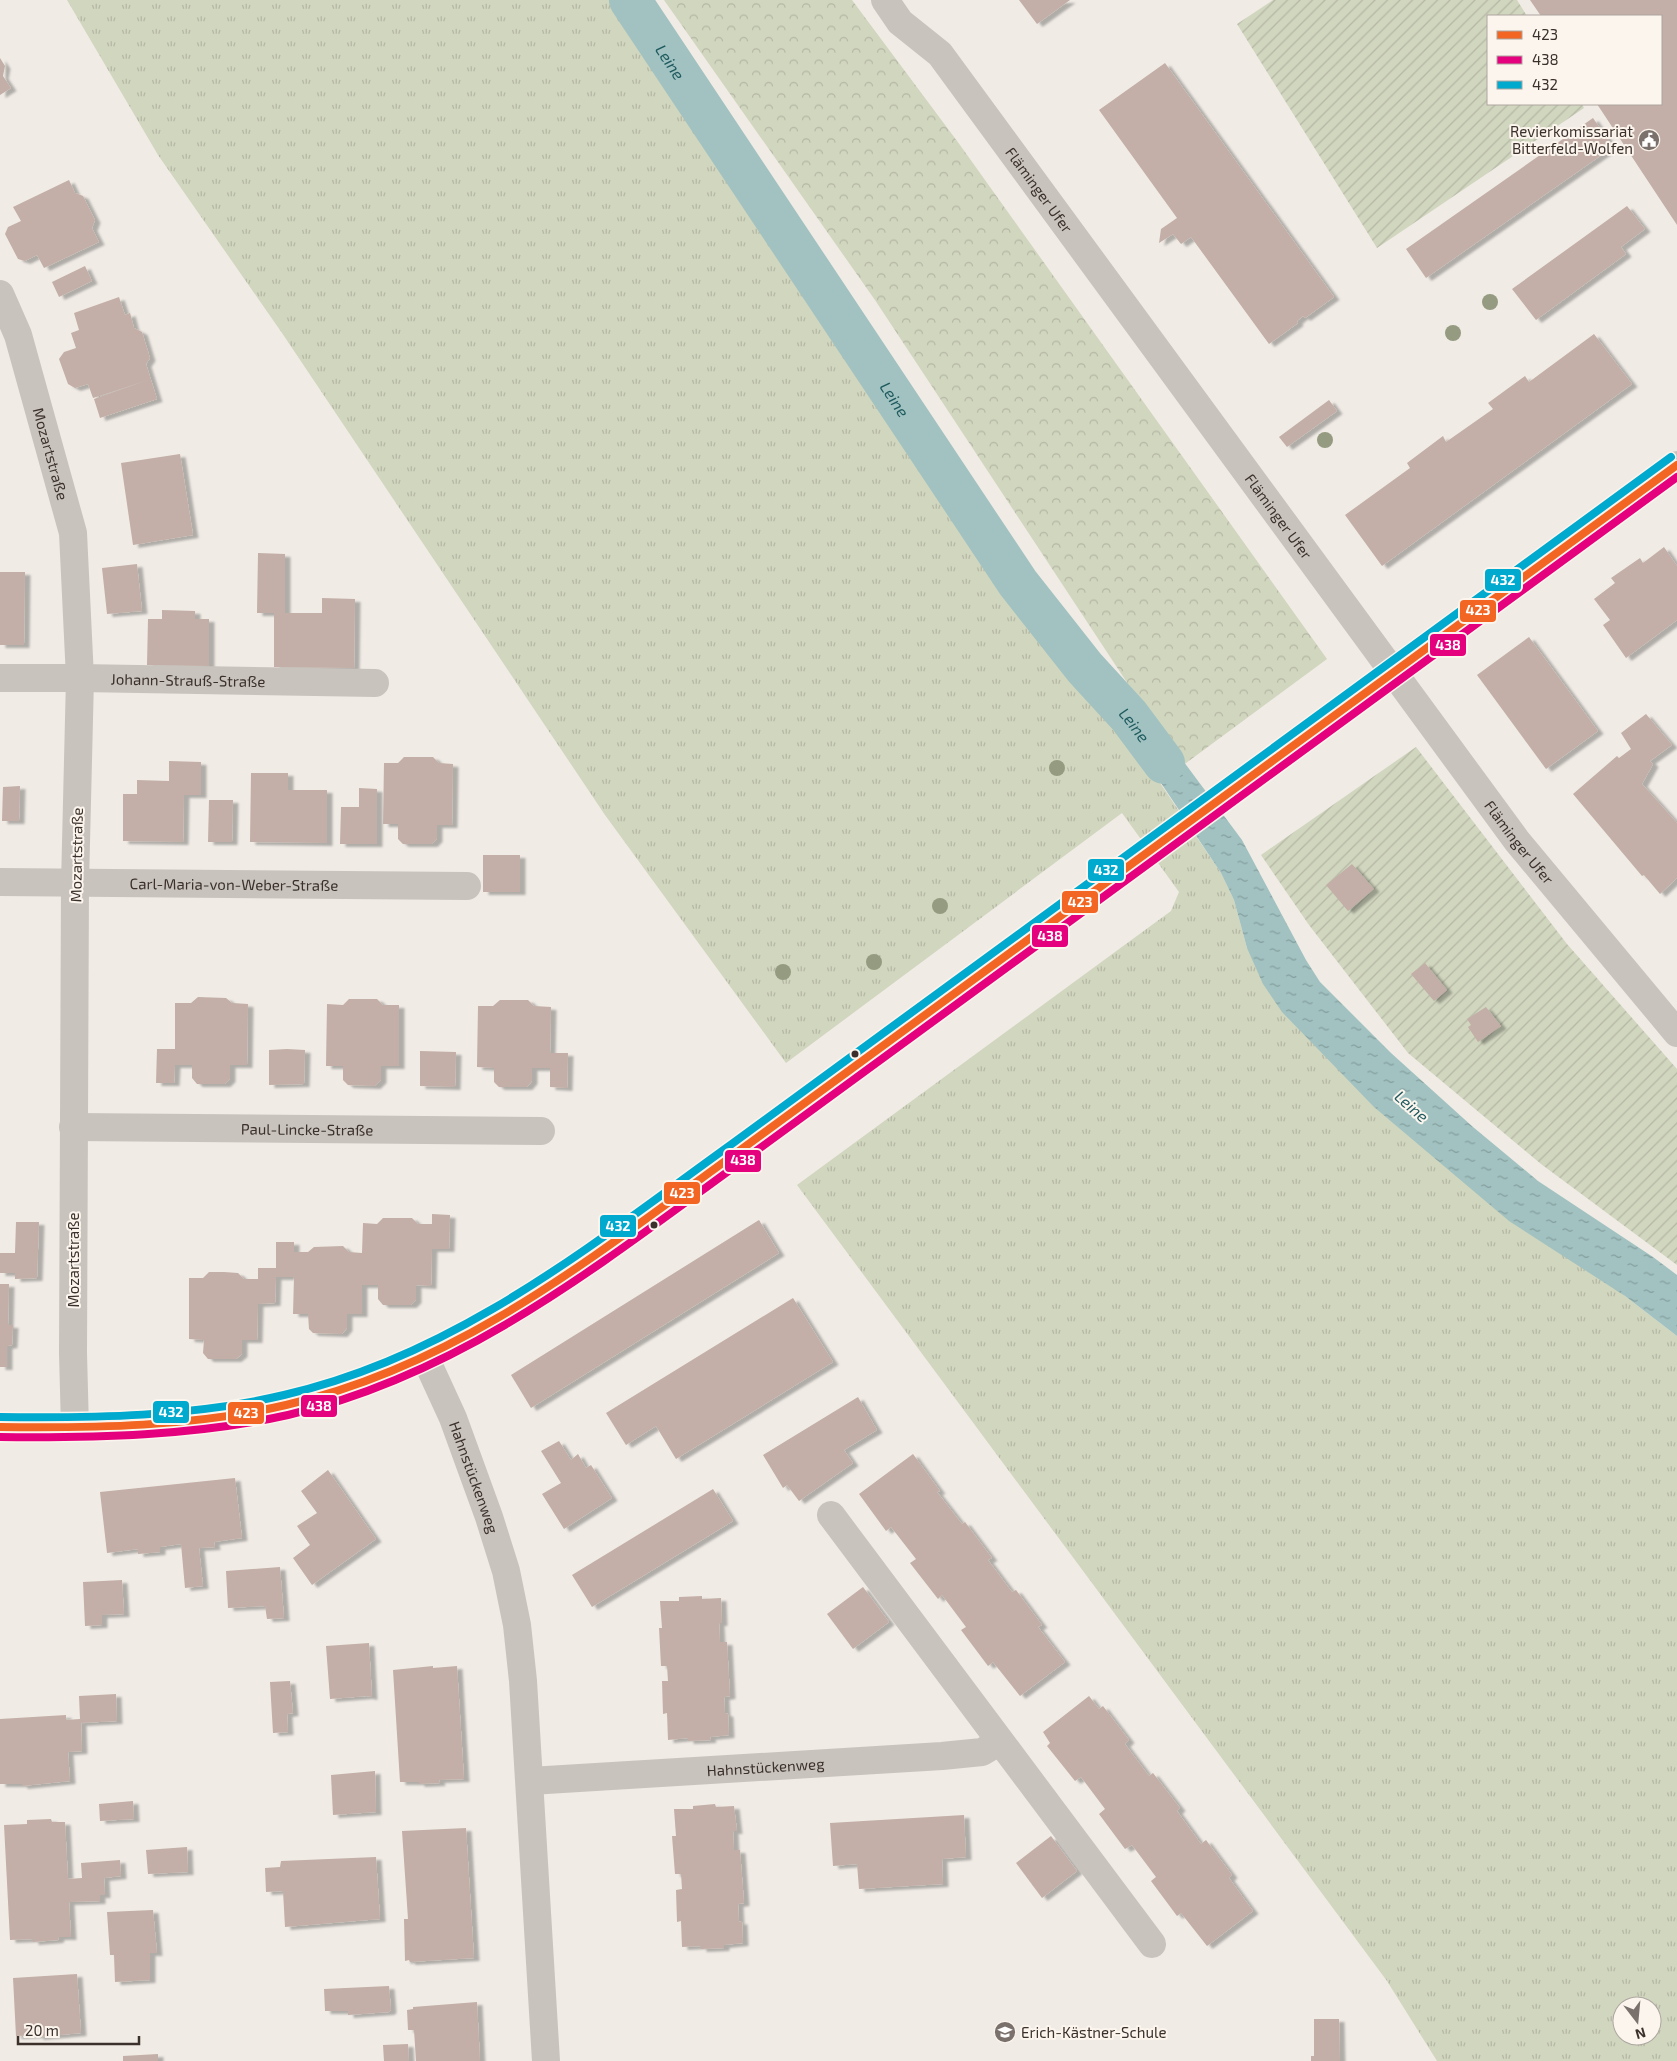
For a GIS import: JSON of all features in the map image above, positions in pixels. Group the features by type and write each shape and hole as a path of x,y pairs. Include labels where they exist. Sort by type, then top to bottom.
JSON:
{"street":[{"name":"Fläminger Ufer","path":"885,0 900,22 940,54 1517,841 1677,1033"},
{"name":"Mozartstraße","path":"0,294 9,335 73,533 80,678 74,884 73,1353 75,1428"},
{"path":"0,1427 75,1428 163,1424 232,1415 287,1404 376,1377 425,1357 500,1318 539,1294 618,1239 1677,464"},
{"name":"Johann-Strauß-Straße","path":"0,678 375,683"},
{"name":"Carl-Maria-von-Weber-Straße","path":"0,882 467,886"},
{"name":"Paul-Lincke-Straße","path":"74,1127 541,1131"},
{"name":"Hahnstückenweg","path":"425,1357 453,1418 489,1516 506,1570 517,1625 530,1781 546,2061"},
{"path":"830,1515 1152,1944"},
{"name":"Hahnstückenweg","path":"530,1781 942,1756 982,1752 999,1742"}],"green space":[{"path":"67,0 630,0 1221,873 1234,900 1247,948 1625,1296 1677,1336 1677,2061 1437,2061 1387,1981 797,1185 1171,911 1179,892 1122,813 786,1063 605,815 282,333 158,155"},
{"path":"664,0 852,0 960,145 1327,659 1182,766 875,300"},
{"path":"1273,0 1517,0 1526,15 1487,15 1487,105 1582,105 1584,108 1377,248 1237,24"},
{"path":"1416,747 1567,944 1677,1069 1677,1265 1541,1164 1408,1053 1309,925 1261,855"}],"water":[{"path":"1143,707 1242,840 1306,960 1320,982 1391,1053 1473,1127 1538,1181 1677,1275 1677,1336 1625,1296 1509,1221 1374,1107 1282,1012 1263,984 1247,948 1234,900 1221,873 1159,780 1117,726"}],"building":[{"path":"1019,0 1070,0 1037,24"},
{"name":"Revierkomissariat Bitterfeld-Wolfen","path":"1530,0 1677,0 1677,225 1598,105 1662,105 1662,15 1540,15"},
{"path":"0,58 5,66 3,76 11,88 0,95"},
{"path":"1165,63 1334,297 1305,318 1303,316 1297,321 1298,323 1269,344 1191,237 1181,244 1173,234 1159,243 1161,229 1177,218 1099,110"},
{"path":"1593,118 1613,147 1426,278 1406,249"},
{"path":"69,180 75,193 83,196 95,220 92,228 99,242 44,268 37,255 25,261 18,259 5,234 8,227 21,221 13,207"},
{"path":"1627,206 1645,229 1621,247 1626,254 1536,320 1512,289"},
{"path":"85,266 92,281 59,297 52,282"},
{"path":"119,297 125,315 130,313 134,328 142,332 150,358 146,364 157,399 100,418 94,399 148,380 93,398 88,384 75,388 68,384 59,359 64,352 76,348 71,333 79,330 74,313"},
{"path":"1594,334 1632,384 1382,566 1345,515 1410,468 1407,463 1443,436 1446,442 1493,409 1488,403 1525,376 1529,382"},
{"path":"1329,400 1337,411 1287,447 1279,437"},
{"path":"180,454 193,535 133,545 121,463"},
{"path":"1664,547 1677,566 1677,620 1626,658 1603,625 1610,620 1594,599 1615,583 1611,578 1640,558 1643,563"},
{"path":"258,553 285,554 285,613 322,613 322,598 355,599 354,668 274,667 274,613 257,613"},
{"path":"137,564 142,611 107,614 102,568"},
{"path":"0,572 25,572 24,645 0,645"},
{"path":"162,610 195,611 195,619 209,619 209,666 147,665 148,619 162,619"},
{"path":"1529,637 1598,731 1546,769 1477,675"},
{"path":"1646,714 1672,745 1650,761 1653,764 1642,784 1677,823 1677,878 1660,894 1644,875 1642,876 1573,794 1617,756 1619,758 1631,749 1621,733"},
{"path":"404,757 433,757 439,763 453,764 452,825 437,825 437,839 432,844 403,844 398,839 398,824 383,824 384,763 398,763"},
{"path":"169,761 201,762 201,795 184,795 183,842 123,841 123,794 137,794 137,780 169,781"},
{"path":"251,773 288,773 288,790 327,790 327,843 250,842"},
{"path":"20,786 19,821 2,821 3,787"},
{"path":"359,788 377,789 377,844 340,844 341,807 359,807"},
{"path":"209,800 233,800 232,842 208,842"},
{"path":"483,855 520,855 520,892 483,892"},
{"path":"1352,864 1374,889 1348,911 1326,885"},
{"path":"1425,963 1447,990 1434,1001 1411,974"},
{"path":"198,997 226,998 232,1003 248,1004 247,1065 230,1065 230,1079 225,1084 197,1084 192,1078 192,1065 175,1065 174,1083 156,1083 157,1049 175,1049 175,1003 191,1003"},
{"path":"349,999 377,999 383,1005 399,1005 399,1066 381,1066 381,1080 375,1086 348,1085 343,1080 343,1066 326,1066 327,1004 343,1005"},
{"path":"500,1000 528,1000 534,1006 551,1007 550,1053 568,1053 567,1088 550,1087 550,1068 532,1068 532,1081 527,1087 499,1087 494,1082 494,1068 477,1067 478,1006 493,1006"},
{"path":"1486,1007 1501,1026 1478,1042 1468,1027 1471,1025 1467,1019"},
{"path":"269,1050 305,1050 304,1084 269,1085"},
{"path":"420,1051 456,1052 455,1087 420,1086"},
{"path":"432,1214 450,1215 449,1249 432,1249 431,1286 416,1285 416,1300 411,1305 383,1305 378,1299 378,1285 362,1285 362,1314 347,1314 347,1328 342,1334 313,1333 309,1329 308,1314 293,1314 294,1277 276,1277 275,1303 258,1304 257,1340 242,1340 242,1354 236,1359 208,1359 203,1353 204,1340 189,1339 189,1278 203,1278 209,1272 224,1272 238,1273 244,1279 258,1279 258,1268 276,1268 276,1242 294,1242 294,1252 308,1252 314,1247 343,1246 349,1252 362,1253 363,1223 377,1224 383,1218 412,1218 418,1224 432,1224"},
{"path":"759,1220 779,1253 531,1408 511,1375"},
{"path":"16,1222 39,1222 37,1278 15,1279 15,1273 0,1273 0,1253 15,1253"},
{"path":"0,1284 9,1284 8,1325 13,1325 12,1345 7,1346 7,1367 0,1367"},
{"path":"793,1298 833,1362 676,1459 656,1426 626,1445 606,1413"},
{"path":"858,1397 877,1430 844,1450 853,1463 799,1501 787,1485 783,1488 763,1455"},
{"path":"559,1441 571,1460 578,1454 586,1468 591,1465 612,1498 564,1529 542,1494 561,1483 541,1451"},
{"path":"913,1454 940,1491 937,1492 962,1524 965,1522 992,1558 988,1560 1012,1592 1016,1590 1042,1625 1038,1627 1065,1662 1020,1696 993,1662 988,1666 961,1630 966,1627 942,1595 938,1599 910,1563 916,1559 891,1527 886,1531 859,1494"},
{"path":"328,1470 376,1539 312,1585 293,1558 310,1545 297,1526 317,1513 301,1491"},
{"path":"235,1478 242,1538 214,1542 215,1547 199,1548 203,1586 185,1588 181,1544 160,1547 160,1552 138,1554 138,1549 107,1553 100,1492"},
{"path":"713,1489 733,1521 592,1607 572,1575"},
{"path":"280,1567 284,1618 267,1619 265,1606 228,1608 226,1571"},
{"path":"122,1580 124,1614 102,1615 102,1625 85,1626 83,1582"},
{"path":"863,1587 889,1622 853,1649 827,1614"},
{"path":"702,1596 702,1599 721,1598 722,1623 719,1623 720,1642 727,1642 730,1696 724,1697 725,1713 728,1714 729,1735 710,1737 711,1740 688,1741 688,1738 668,1740 667,1713 663,1714 662,1681 668,1681 667,1666 661,1666 659,1628 662,1628 660,1601 679,1601 679,1597"},
{"path":"369,1643 372,1697 330,1699 326,1646"},
{"path":"433,1666 433,1668 457,1666 464,1779 439,1780 440,1783 419,1784 419,1782 400,1782 393,1670"},
{"path":"290,1681 293,1713 287,1714 288,1732 273,1733 270,1682"},
{"path":"116,1694 117,1721 81,1723 82,1751 68,1752 70,1781 22,1786 22,1784 0,1784 0,1719 66,1715 66,1720 80,1719 79,1696"},
{"path":"1089,1696 1099,1709 1103,1706 1129,1740 1125,1744 1149,1776 1153,1773 1180,1808 1177,1811 1201,1844 1206,1840 1232,1875 1229,1878 1253,1911 1207,1946 1181,1913 1177,1916 1151,1881 1156,1877 1132,1845 1125,1849 1099,1814 1105,1809 1081,1777 1075,1781 1047,1746 1050,1743 1043,1732"},
{"path":"375,1771 376,1812 333,1815 331,1775"},
{"path":"133,1801 134,1819 100,1821 99,1804"},
{"path":"715,1804 716,1807 734,1806 737,1831 733,1831 734,1850 740,1850 744,1903 738,1904 739,1922 742,1921 743,1943 724,1945 724,1948 701,1949 701,1946 682,1947 681,1921 677,1922 676,1890 682,1889 681,1874 675,1874 672,1836 676,1836 674,1809 693,1809 693,1806"},
{"path":"964,1815 966,1857 942,1859 943,1884 859,1889 857,1864 833,1866 830,1823"},
{"path":"51,1819 52,1822 65,1822 68,1879 82,1878 81,1863 120,1860 121,1876 104,1878 105,1895 100,1895 100,1901 69,1902 71,1937 59,1937 58,1940 33,1942 33,1939 10,1940 4,1825 27,1824 27,1820"},
{"path":"466,1828 474,1958 405,1961 404,1919 408,1919 402,1831"},
{"path":"1051,1836 1077,1871 1042,1898 1016,1863"},
{"path":"187,1847 188,1872 148,1874 146,1850"},
{"path":"376,1857 380,1919 285,1927 283,1891 266,1892 265,1868 280,1867 281,1861"},
{"path":"153,1910 157,1953 150,1953 150,1980 115,1982 114,1955 110,1955 107,1912"},
{"path":"77,1974 81,2033 38,2037 38,2035 16,2036 13,1978"},
{"path":"389,1986 391,2010 389,2012 348,2015 348,2011 325,2011 324,1989"},
{"path":"477,2002 480,2061 416,2061 414,2030 408,2030 407,2010 413,2009 413,2007"},
{"path":"1314,2019 1339,2019 1340,2061 1311,2061 1311,2056 1314,2056"},
{"path":"408,2044 409,2061 384,2061 383,2045"},
{"path":"158,2054 158,2061 123,2061 123,2056"}],"waterway":[{"name":"Leine","path":"630,0 1018,583 1085,668 1129,716 1164,763"}],"transit line":[{"name":"432","path":"0,1417 143,1415 214,1408 249,1402 284,1395 347,1377 406,1354 463,1325 518,1293 625,1222 1671,457"},
{"name":"423","path":"0,1427 143,1425 215,1418 286,1405 349,1387 410,1363 467,1335 523,1303 630,1231 1677,465"},
{"name":"438","path":"0,1437 145,1434 217,1427 288,1415 352,1397 413,1373 471,1344 527,1312 635,1239 1677,477"}],"place":[{"name":"Revierkomissariat Bitterfeld-Wolfen","path":"1649,140"},
{"name":"Erich-Kästner-Schule","path":"1005,2032"}]}
